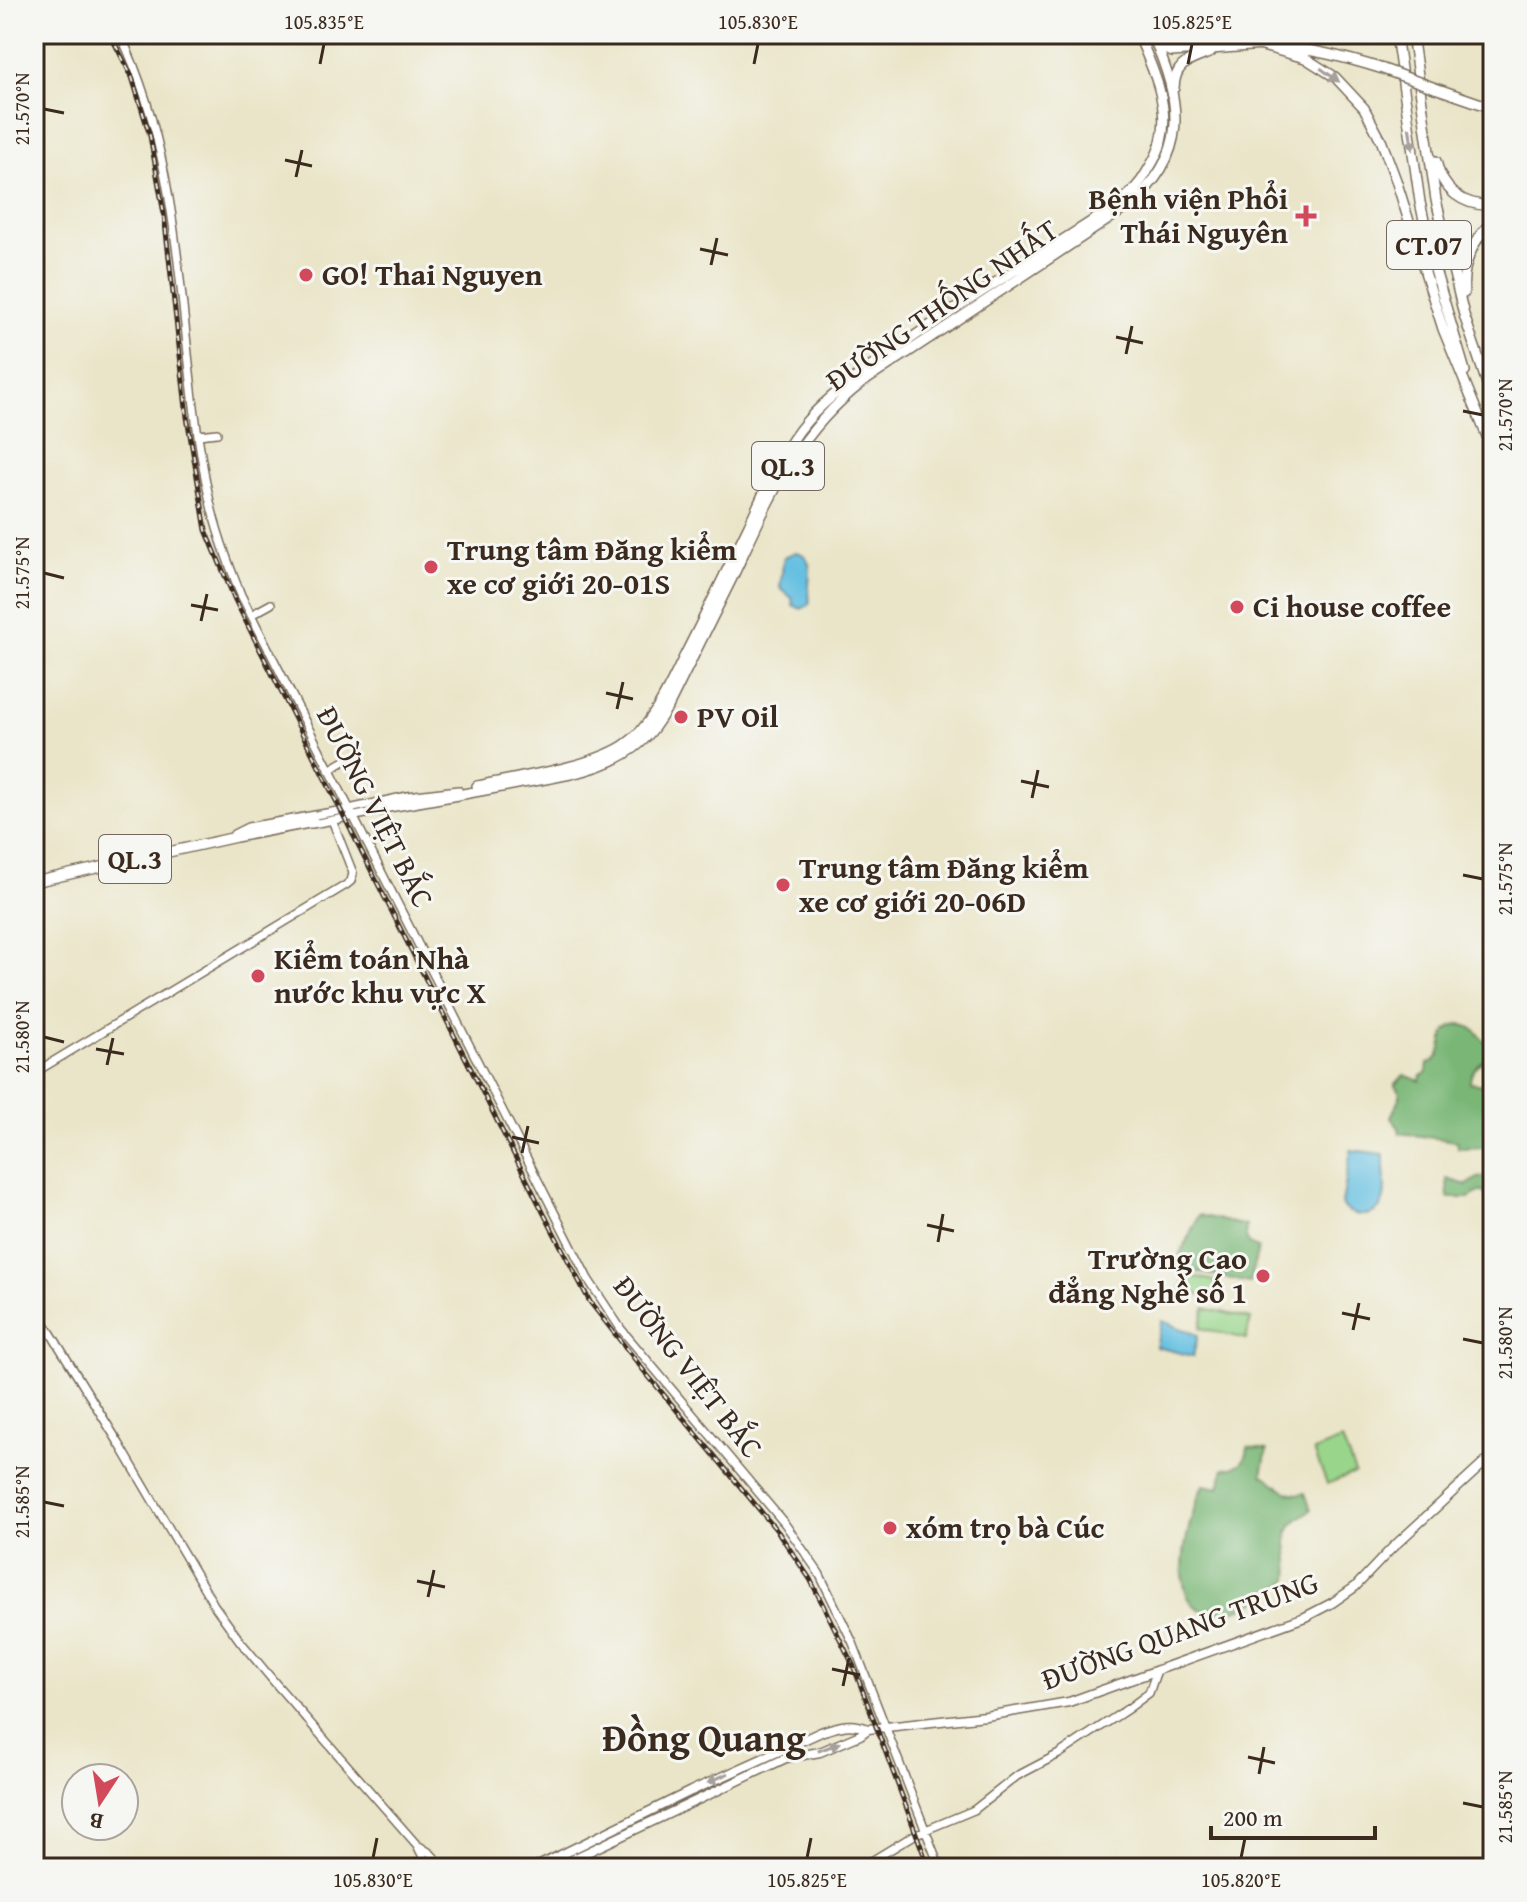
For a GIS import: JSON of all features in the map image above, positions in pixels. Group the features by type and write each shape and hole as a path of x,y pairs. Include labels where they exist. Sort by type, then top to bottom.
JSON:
{"highway":[{"path":"1259,45 1290,34"},
{"name":"CT.07","path":"1396,34 1420,202 1435,270 1493,450"},
{"path":"1414,34 1438,171 1455,195 1468,203 1493,205"},
{"name":"CT.07","path":"1414,34 1436,200 1464,315 1493,401"},
{"path":"1152,35 1160,47 1172,52 1259,45 1305,48 1346,57 1493,108"},
{"name":"QL.3","path":"1152,35 1174,104 1176,129 1166,146"},
{"path":"1140,37 1153,58 1163,64 1190,61"},
{"path":"1140,37 1159,95 1166,146"},
{"path":"1259,45 1305,58 1335,77 1364,108 1381,140 1443,329 1493,450"},
{"path":"1174,104 1179,67 1218,49"},
{"path":"1159,95 1163,64 1170,57 1186,51"},
{"name":"ĐƯỜNG THỐNG NHẤT","path":"376,807 458,793 582,762 641,737 773,491 812,430 863,382 960,311 1124,200 1166,146"},
{"path":"1487,386 1483,357 1463,285 1475,243 1493,221"},
{"name":"QL.3","path":"34,875 313,820"},
{"name":"QL.3","path":"34,882 235,835"}],"main road":[{"name":"ĐƯỜNG QUANG TRUNG","path":"534,1868 730,1772 835,1727 856,1724 886,1727 1057,1705 1305,1617 1355,1587 1392,1548 1493,1455"},
{"path":"554,1868 786,1758 820,1752 872,1728"},
{"path":"622,1824 627,1833"}],"street":[{"name":"ĐƯỜNG VIỆT BẮC","path":"120,34 143,87 162,156 209,500 233,574 251,615 588,1279 621,1329 785,1524 819,1573 840,1613 940,1868"},
{"path":"198,435 217,433"},
{"path":"251,615 271,604"},
{"path":"329,770 348,759"},
{"path":"235,835 248,827 351,813 458,793"},
{"path":"235,835 252,836 332,820 351,813"},
{"path":"34,1073 351,881 353,873 332,820"},
{"path":"1493,851 1487,856 1493,863"},
{"path":"34,1306 214,1605 240,1641 417,1845 433,1868"},
{"path":"860,1868 925,1830 974,1810 1017,1776 1059,1754 1129,1708 1149,1693 1157,1670"},
{"path":"417,1845 444,1868"}],"green space":[{"path":"1461,1024 1474,1029 1489,1046 1486,1057 1473,1071 1470,1083 1485,1085 1491,1099 1485,1147 1457,1148 1457,1141 1400,1133 1391,1118 1400,1097 1395,1085 1404,1075 1420,1081 1427,1072 1428,1064 1439,1055 1447,1032"},
{"path":"1493,1175 1493,1217 1488,1197 1483,1192 1469,1198 1448,1198 1447,1179 1467,1185 1478,1178"},
{"path":"1199,1215 1246,1226 1247,1240 1258,1248 1250,1283 1174,1267"},
{"path":"1185,1275 1216,1281 1213,1298 1181,1291"},
{"path":"1205,1308 1251,1319 1246,1339 1200,1328"},
{"path":"1342,1440 1355,1473 1327,1484 1314,1451"},
{"path":"1248,1447 1267,1450 1262,1474 1287,1492 1305,1493 1311,1510 1299,1518 1288,1533 1289,1579 1250,1605 1210,1613 1194,1605 1186,1590 1183,1570 1190,1524 1203,1485 1219,1488 1224,1468 1241,1463"}],"water":[{"path":"796,552 808,560 810,570 809,605 801,609 793,605 792,598 780,588 784,557"},
{"path":"1351,1150 1384,1154 1385,1191 1380,1207 1374,1213 1354,1214 1342,1204"},
{"path":"1162,1321 1198,1335 1193,1356 1156,1347"}],"railway":[{"path":"110,34 132,77 150,136 164,214 187,417 206,530 235,600 590,1302 778,1532 810,1579 853,1665 929,1868"}],"place":[{"name":"Bệnh viện Phổi Thái Nguyên","path":"1306,216"},
{"name":"GO! Thai Nguyen","path":"306,275"},
{"name":"Trung tâm Đăng kiểm xe cơ giới 20-01S","path":"431,567"},
{"name":"Ci house coffee","path":"1237,607"},
{"name":"PV Oil","path":"681,717"},
{"name":"Trung tâm Đăng kiểm xe cơ giới 20-06D","path":"783,885"},
{"name":"Kiểm toán Nhà nước khu vực X","path":"258,976"},
{"name":"Trường Cao đẳng Nghề số 1","path":"1263,1276"},
{"name":"xóm trọ bà Cúc","path":"890,1528"}],"district":[{"name":"Đồng Quang","path":"704,1738"}]}
